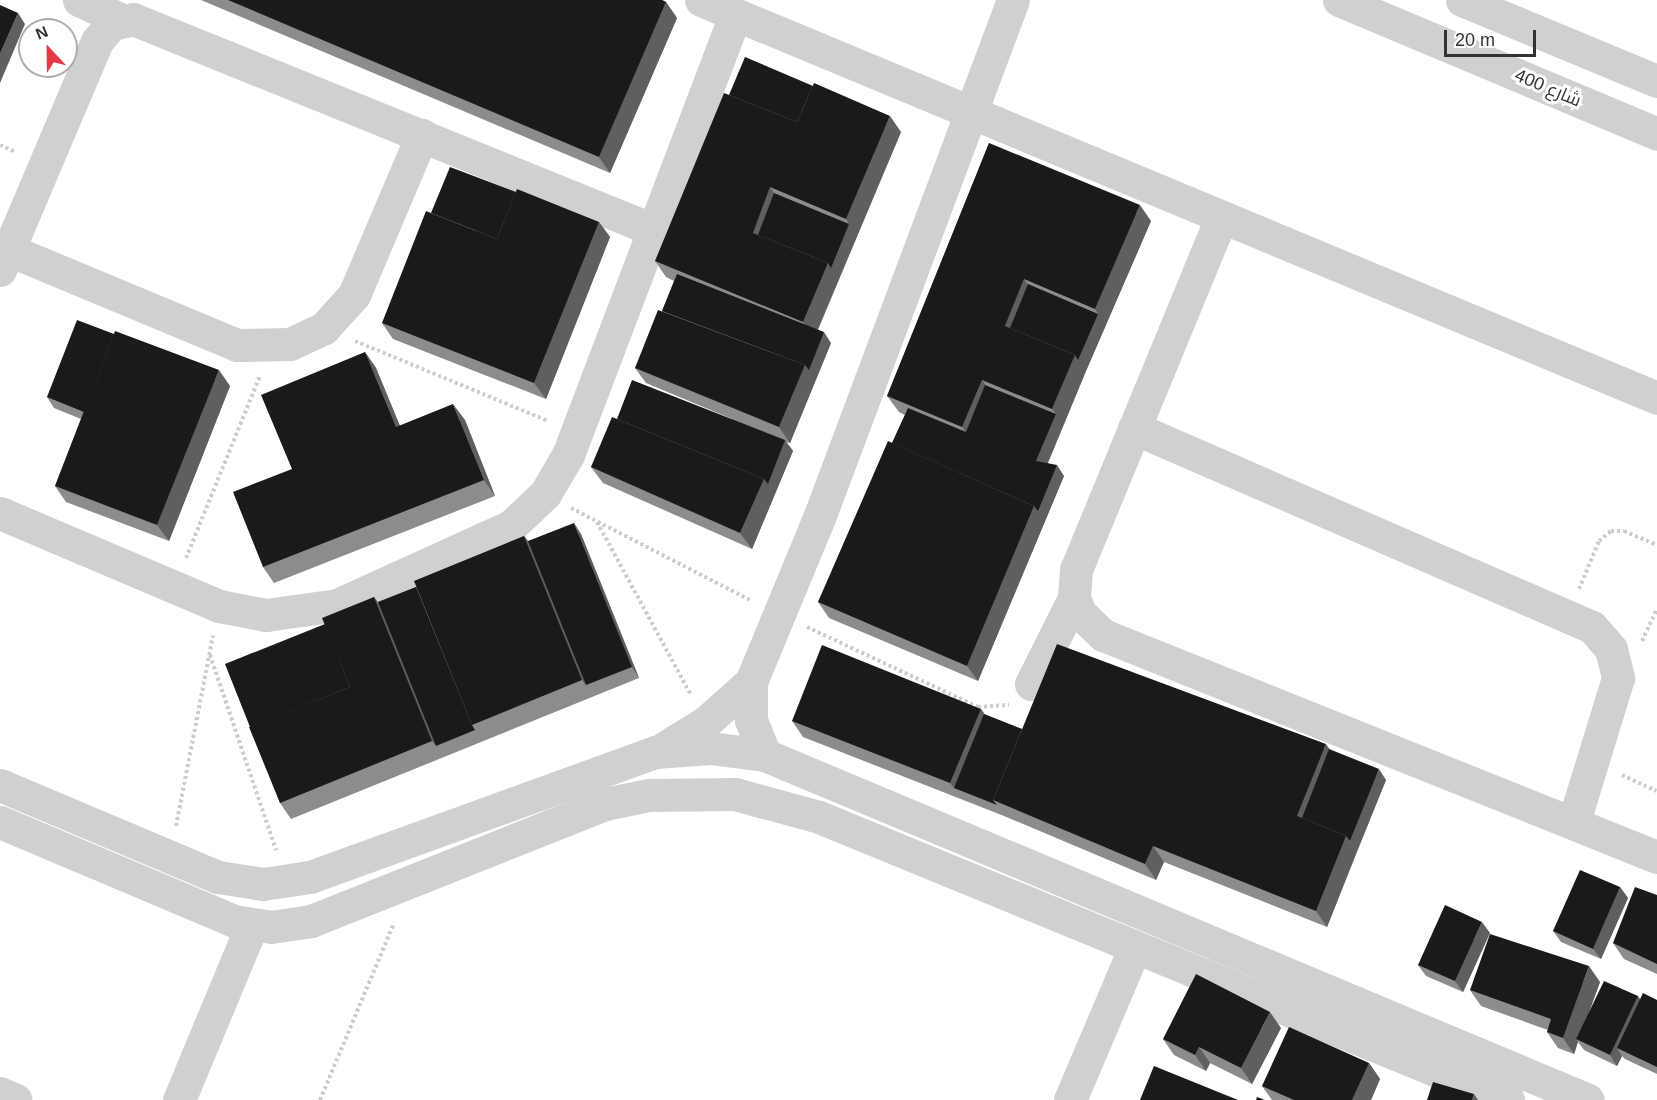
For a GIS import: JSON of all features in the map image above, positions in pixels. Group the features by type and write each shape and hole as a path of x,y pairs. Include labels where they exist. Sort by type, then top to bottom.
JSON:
{"street":[{"path":"79,0 122,20 144,20 654,230"},
{"path":"701,0 968,114 1657,398"},
{"path":"765,755 751,720 751,682 780,615 1013,0"},
{"name":"شارع 400","path":"1339,0 1657,134"},
{"path":"1462,0 1657,81"},
{"path":"0,513 219,606 290,615 337,605 491,538 544,494 576,432 735,15"},
{"path":"122,20 97,41 4,260 237,345 271,348 324,328 354,295 422,135"},
{"path":"1031,684 1074,598 1076,569 1221,218"},
{"path":"1134,428 1568,615 1602,637 1616,663 1616,693 1574,821"},
{"path":"1074,598 1080,613 1103,635 1574,821 1657,857"},
{"path":"0,785 170,856 240,882 287,882 655,753 706,722 751,682"},
{"path":"655,753 710,748 765,755 1452,1040 1588,1100"},
{"path":"0,822 252,925 311,921 510,838 606,804 649,795 735,795 819,817 1134,949 1440,1069 1508,1100"},
{"path":"501,807 510,838"},
{"path":"179,1100 252,925"},
{"path":"1070,1100 1134,949"},
{"path":"1440,1069 1452,1040"},
{"path":"0,1094 16,1100"}],"path":[{"path":"324,328 576,432"},
{"path":"174,588 271,348"},
{"path":"544,494 780,615 978,707 1014,702 1031,684"},
{"path":"597,522 706,722"},
{"path":"1568,615 1604,536 1624,531 1657,545"},
{"path":"170,856 219,606"},
{"path":"210,655 287,882"},
{"path":"1593,763 1657,791"},
{"path":"320,1100 412,878"}],"building":[{"path":"228,0 662,0 666,2 599,157"},
{"path":"0,5 18,13 0,54"},
{"path":"745,57 813,86 797,122 729,95"},
{"path":"814,83 890,116 846,219 770,187 753,233 828,263 803,322 655,261 724,93 797,122"},
{"path":"989,143 1140,205 1095,309 1024,279 1005,326 1075,355 1052,409 982,380 962,427 887,396"},
{"path":"450,167 516,192 497,239 431,213"},
{"path":"517,189 599,222 534,383 382,323 426,211 497,239"},
{"path":"774,193 849,224 831,268 828,263 758,235"},
{"path":"677,274 824,332 809,370 805,365 662,311"},
{"path":"1028,284 1098,314 1078,360 1075,355 1010,328"},
{"path":"658,310 805,365 779,427 635,368"},
{"path":"77,320 114,334 84,412 47,397"},
{"path":"115,331 219,370 157,525 55,486"},
{"path":"365,352 396,427 453,404 484,480 263,567 233,492 292,469 261,395"},
{"path":"632,380 785,440 768,484 764,479 617,419"},
{"path":"985,385 1056,414 1036,461 1057,465 1038,511 1034,506 892,443 908,408 966,432"},
{"path":"612,417 764,479 740,533 591,467"},
{"path":"888,441 1034,506 967,666 818,602"},
{"path":"574,523 632,667 586,685 528,541"},
{"path":"524,536 582,680 472,725 414,581"},
{"path":"416,587 475,730 436,746 378,602"},
{"path":"374,597 432,741 280,803 249,727 350,687 322,618"},
{"path":"325,624 350,687 250,727 225,664"},
{"path":"1057,644 1326,744 1297,816 1346,836 1316,911 1153,846 1145,864 993,800"},
{"path":"822,645 981,709 950,783 792,721"},
{"path":"984,714 1022,729 993,800 997,805 954,788"},
{"path":"1329,749 1379,769 1350,841 1346,836 1302,818"},
{"path":"1580,870 1620,887 1593,949 1553,931"},
{"path":"1635,887 1657,895 1657,964 1613,943"},
{"path":"1445,905 1482,922 1455,981 1418,965"},
{"path":"1490,934 1589,966 1563,1038 1547,1032 1551,1019 1470,990"},
{"path":"1196,974 1270,1012 1241,1068 1199,1047 1195,1055 1163,1039"},
{"path":"1604,981 1638,996 1610,1055 1576,1039"},
{"path":"1643,993 1657,1000 1657,1067 1617,1048"},
{"path":"1289,1027 1369,1063 1352,1100 1294,1100 1262,1086"},
{"path":"1154,1066 1238,1100 1140,1100"},
{"path":"1433,1082 1474,1094 1472,1100 1427,1100"}]}
